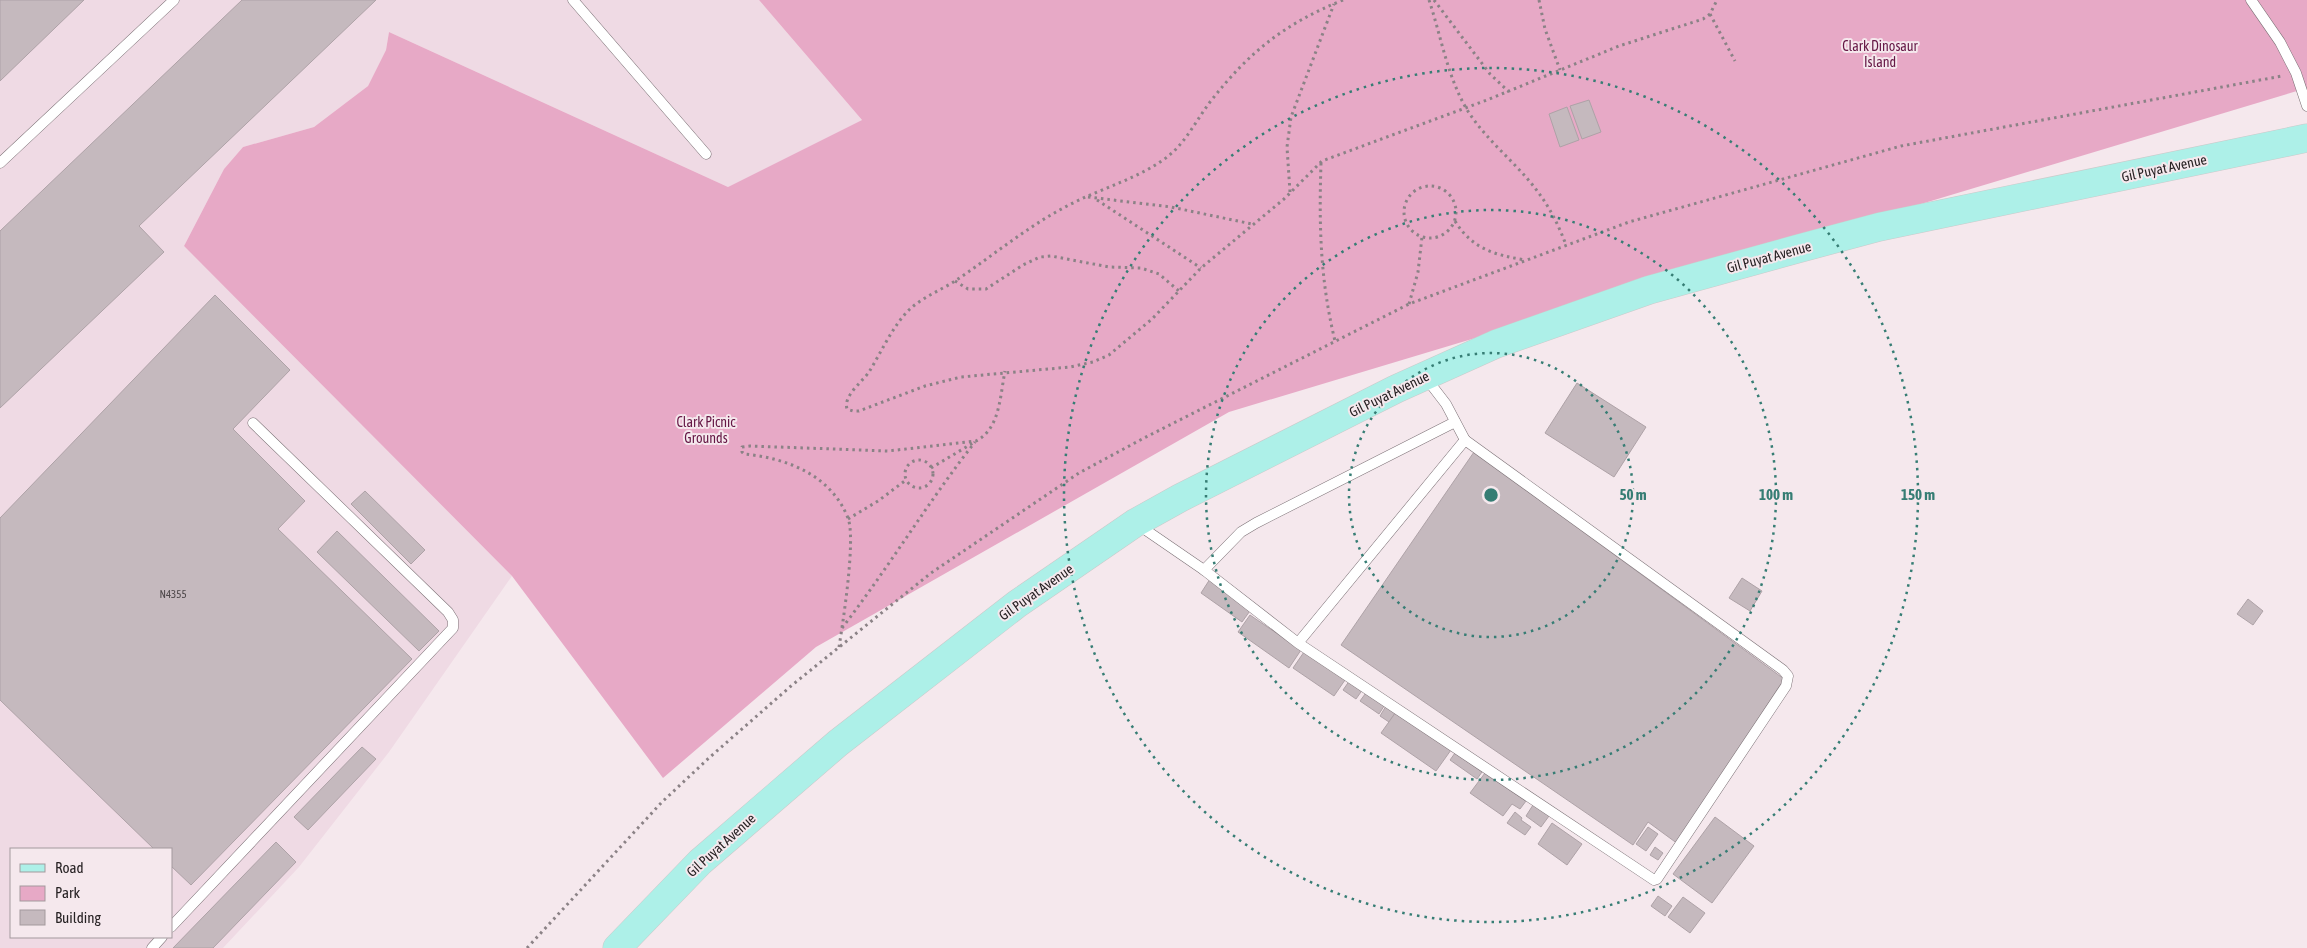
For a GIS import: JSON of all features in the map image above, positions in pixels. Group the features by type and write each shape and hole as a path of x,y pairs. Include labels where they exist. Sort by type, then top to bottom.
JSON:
{"main road":[{"name":"Gil Puyat Avenue","path":"617,948 700,862 838,743 1017,604 1136,523 1180,498 1424,376 1496,344 1648,290 1797,249 1879,227 2307,138"}],"lane":[{"path":"0,163 174,0"},
{"path":"573,0 706,154"},
{"path":"2252,0 2280,42 2296,73 2307,106"},
{"path":"1136,523 1204,570 1298,643 1650,878 1657,879 1786,686 1788,676 1783,670 1465,440 1446,404 1424,376"},
{"path":"1204,570 1241,532 1256,523 1455,422"},
{"path":"172,926 453,628 453,620 448,612 253,423"},
{"path":"1298,643 1465,440"},
{"path":"152,948 161,938"}],"path":[{"path":"1342,0 1267,41 1236,70 1186,138 1164,159 1134,178 1086,197 1046,217 955,281 910,309 868,373 848,397 846,402 847,409 853,412 859,411 926,386 961,377 1005,371 1070,367 1093,362 1109,355 1126,343 1200,268 1290,193 1321,162 1508,92 1618,46 1703,19 1710,14 1718,0"},
{"path":"1429,0 1447,63 1466,108 1502,155 1537,191 1560,229 1566,245"},
{"path":"1434,0 1490,74 1508,92"},
{"path":"1539,0 1545,29 1560,70"},
{"path":"1290,193 1287,147 1291,117 1334,4"},
{"path":"1710,14 1735,61"},
{"path":"527,948 669,796 710,757 838,647 931,573 1079,473 1409,304 1652,215 1901,146 2296,73"},
{"path":"1321,162 1322,274 1325,299 1335,341"},
{"path":"1437,188 1450,195 1456,212 1455,221 1448,232 1440,236 1422,237 1410,229 1404,212 1406,204 1412,194 1419,189 1437,188"},
{"path":"1086,197 1171,207 1252,224"},
{"path":"1095,198 1200,268"},
{"path":"1455,221 1464,234 1477,245 1502,256 1526,260"},
{"path":"1409,304 1418,272 1422,237"},
{"path":"955,281 968,289 986,289 1023,265 1040,257 1051,256 1109,267 1140,268 1159,274 1178,291"},
{"path":"932,468 985,436 991,429 996,417 1005,371"},
{"path":"838,647 842,629 851,546 848,519 838,501 820,480 798,466 766,456 744,454 742,448 789,447 888,451 976,441"},
{"path":"842,629 868,595 925,509 976,441"},
{"path":"912,461 926,461 932,468 932,477 926,485 916,487 906,480 905,470 912,461"},
{"path":"848,519 906,480"}],"shaded area":[{"path":"0,0 759,0 862,120 728,187 389,32 386,50 368,86 314,127 243,147 224,169 184,246 512,576 389,752 299,867 223,948 0,948"}],"green space":[{"name":"Clark Picnic Grounds","path":"759,0 2307,0 2307,88 1229,412 816,647 663,778 512,576 184,246 224,169 243,147 314,127 368,86 386,50 389,32 728,187 862,120"}],"building":[{"path":"0,0 84,0 0,81"},
{"path":"242,0 376,0 139,226 164,252 0,408 0,231"},
{"path":"1589,100 1601,132 1582,139 1570,106"},
{"path":"1567,107 1579,140 1560,147 1549,114"},
{"path":"215,295 290,370 233,429 305,501 278,529 412,659 191,885 172,867 172,848 153,848 0,700 0,518"},
{"path":"1577,383 1646,427 1614,477 1545,433"},
{"path":"1474,452 1784,679 1678,844 1648,822 1633,845 1341,645"},
{"path":"365,491 425,550 411,564 351,504"},
{"path":"337,531 439,631 419,651 317,552"},
{"path":"1742,578 1762,591 1750,611 1729,598"},
{"path":"1210,579 1252,608 1242,622 1201,593"},
{"path":"2248,599 2263,611 2253,625 2237,614"},
{"path":"1250,615 1301,650 1289,668 1238,632"},
{"path":"1304,652 1345,680 1334,696 1293,668"},
{"path":"1350,680 1363,689 1356,699 1343,690"},
{"path":"1368,690 1386,703 1379,714 1360,701"},
{"path":"1386,706 1395,713 1389,722 1380,716"},
{"path":"1396,712 1451,750 1436,771 1381,733"},
{"path":"362,747 376,759 308,830 294,817"},
{"path":"1455,753 1482,772 1477,779 1450,760"},
{"path":"1485,773 1526,801 1520,809 1512,804 1503,816 1470,793"},
{"path":"1533,805 1549,816 1541,827 1526,816"},
{"path":"1515,812 1522,818 1521,820 1531,827 1525,835 1507,823"},
{"path":"1715,817 1754,846 1712,903 1673,874"},
{"path":"1552,823 1582,844 1567,865 1538,844"},
{"path":"1648,827 1658,834 1646,851 1636,844"},
{"path":"276,842 296,862 213,948 173,948"},
{"path":"1655,847 1663,853 1658,860 1650,855"},
{"path":"1658,896 1672,906 1665,916 1651,906"},
{"path":"1683,897 1705,913 1690,933 1668,917"}],"park label":[{"name":"Clark Dinosaur Island","path":"1880,54"}]}
